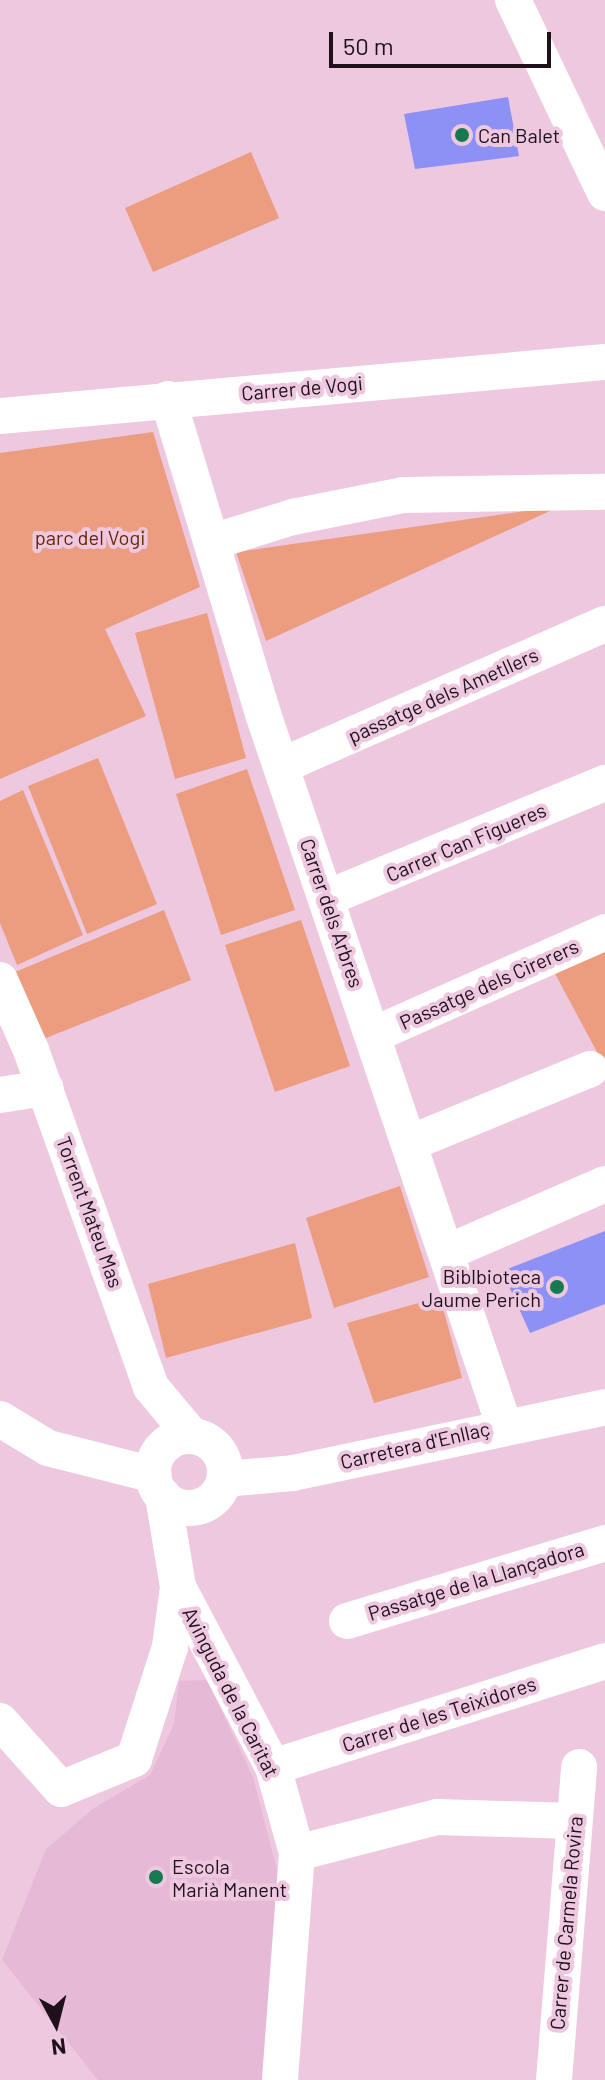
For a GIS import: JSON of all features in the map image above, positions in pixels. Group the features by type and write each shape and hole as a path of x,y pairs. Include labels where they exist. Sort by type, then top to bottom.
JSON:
{"street":[{"path":"513,0 605,193"},
{"name":"Carrer de Vogi","path":"0,416 605,362"},
{"name":"Carrer dels Arbres","path":"168,399 281,766 448,1252 504,1425"},
{"path":"212,542 293,517 403,495 604,494"},
{"name":"passatge dels Ametllers","path":"281,766 605,624"},
{"name":"Carrer Can Figueres","path":"327,898 605,783"},
{"name":"Passatge dels Cirerers","path":"373,1035 605,932"},
{"name":"Torrent Mateu Mas","path":"0,980 45,1088 151,1387 192,1436"},
{"path":"410,1143 590,1069"},
{"path":"0,1095 45,1088"},
{"path":"448,1252 605,1184"},
{"name":"Carretera d'Enllaç","path":"225,1479 293,1473 504,1425 605,1407"},
{"path":"3,1429 158,1485 178,1506 199,1506 216,1497 225,1479 213,1445 192,1436 161,1450 158,1485"},
{"name":"Avinguda de la Caritat","path":"158,1485 178,1587 273,1767 297,1853 280,2080"},
{"name":"Passatge de la Llançadora","path":"347,1621 605,1543"},
{"path":"0,1721 61,1789 134,1759 170,1647 178,1587"},
{"name":"Carrer de les Teixidores","path":"273,1767 605,1661"},
{"name":"Carrer de Carmela Rovira","path":"554,2080 579,1767"},
{"path":"297,1853 437,1817 574,1821"}],"shaded area":[{"name":"Escola Marià Manent","path":"207,1680 253,1777 286,1905 266,2080 98,2080 2,1960 46,1849 94,1808 150,1775 174,1724 179,1681"}],"green space":[{"path":"251,152 279,218 153,272 125,208"},
{"name":"parc del Vogi","path":"153,432 200,587 105,629 146,716 0,779 0,453"},
{"path":"561,506 266,641 236,552"},
{"path":"207,613 246,758 175,779 135,633"},
{"path":"98,758 157,904 87,934 28,786"},
{"path":"247,769 295,910 221,935 176,794"},
{"path":"23,790 83,935 17,965 0,923 0,801"},
{"path":"164,910 191,980 41,1040 15,972"},
{"path":"301,920 350,1066 275,1092 225,945"},
{"path":"605,945 605,1067 552,968"},
{"path":"400,1186 429,1277 334,1308 306,1218"},
{"path":"295,1243 312,1318 166,1358 148,1284"},
{"path":"440,1297 462,1378 374,1403 347,1323"}],"building":[{"name":"Can Balet","path":"508,97 519,156 415,169 404,114"},
{"name":"Biblbioteca Jaume Perich","path":"605,1231 605,1304 530,1333 502,1271"}],"place":[{"name":"Can Balet","path":"462,135"},
{"name":"Biblbioteca Jaume Perich","path":"557,1287"},
{"name":"Escola Marià Manent","path":"156,1877"}]}
